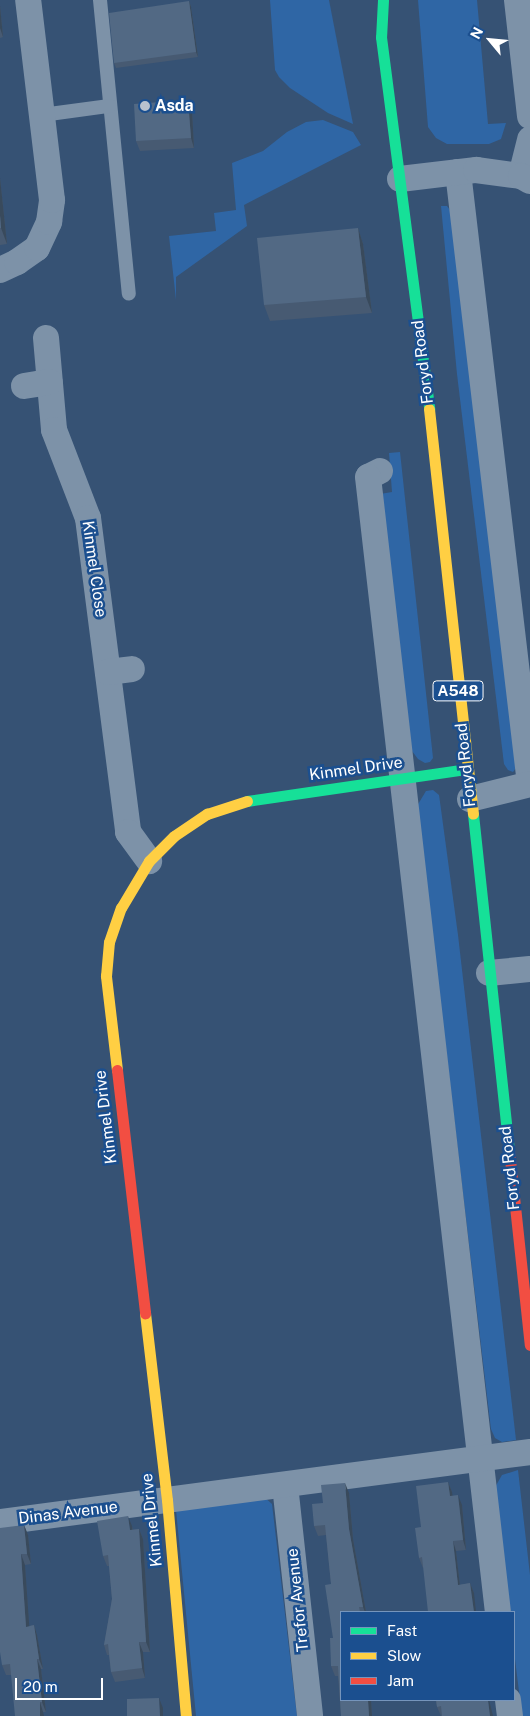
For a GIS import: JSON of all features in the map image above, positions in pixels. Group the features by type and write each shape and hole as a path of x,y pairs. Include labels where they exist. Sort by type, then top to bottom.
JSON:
{"main road":[{"name":"Foryd Road","path":"382,0 381,37 425,374 466,769 530,1345"},
{"path":"374,5 381,37"},
{"name":"Kinmel Drive","path":"186,1716 167,1500 106,976 110,942 122,908 149,861 174,836 207,814 240,802 466,769"}],"street":[{"path":"0,270 17,262 37,248 49,222 52,200 28,0"},
{"path":"517,0 530,116"},
{"path":"400,179 476,170 525,179 530,139"},
{"path":"458,172 530,784 470,799"},
{"name":"Kinmel Close","path":"46,338 54,430 88,518 120,671 128,832 149,861"},
{"path":"24,386 50,382"},
{"path":"380,471 368,476 498,1611"},
{"path":"489,973 530,969"},
{"name":"Dinas Avenue","path":"0,1522 530,1452"},
{"name":"Trefor Avenue","path":"285,1485 310,1716"},
{"path":"508,1701 510,1716"}],"lane":[{"path":"100,0 128,294"},
{"path":"42,115 109,106"}],"shaded area":[{"path":"270,0 329,0 353,124 328,113 290,88 279,77 275,70"},
{"path":"418,0 477,0 488,124 506,123 501,139 489,144 447,144 436,138 428,127"},
{"path":"323,120 353,132 361,145 244,205 247,226 176,277 176,300 169,236 216,231 214,213 236,210 232,163 263,151 287,132 306,122"},
{"path":"441,206 447,206 453,214 516,768 513,772 508,770 504,764 457,374"},
{"path":"400,452 433,758 430,762 425,763 418,759 412,751 380,494 392,492 389,453"},
{"path":"433,790 439,795 458,935 516,1440 502,1442 495,1438 491,1429 417,806 426,791"},
{"path":"518,1470 530,1575 530,1716 522,1716 515,1659 515,1611 509,1611 494,1489 502,1475"},
{"path":"263,1496 272,1504 297,1716 196,1716 176,1510"}],"building":[{"path":"189,1 196,52 114,63 109,13"},
{"path":"188,100 191,138 136,141 134,104"},
{"path":"358,228 366,297 264,305 257,238"},
{"path":"448,1482 450,1496 458,1495 463,1540 453,1541 458,1585 470,1583 474,1611 428,1611 422,1557 419,1558 415,1528 421,1527 416,1486"},
{"path":"345,1483 349,1529 363,1607 359,1607 360,1611 340,1611 340,1699 338,1666 331,1666 330,1638 333,1638 325,1585 331,1584 325,1525 314,1526 312,1504 323,1503 321,1485"},
{"path":"128,1516 130,1530 139,1529 146,1642 139,1642 142,1668 111,1672 108,1644 104,1645 112,1599 108,1555 103,1556 97,1521"},
{"path":"24,1525 27,1554 21,1554 26,1627 34,1625 42,1702 40,1702 40,1716 15,1716 10,1664 2,1665 0,1652 0,1528"},
{"path":"159,1698 160,1716 127,1716 127,1699"},
{"path":"340,1701 368,1701 369,1716 341,1716"},
{"path":"436,1701 488,1701 490,1716 442,1716 441,1706 437,1707"}],"traffic: fast":[{"path":"383,0 381,37 429,409"},
{"path":"247,801 466,769"},
{"path":"473,814 509,1150"}],"traffic: slow":[{"path":"429,409 473,814"},
{"path":"117,1070 106,976 109,942 121,908 149,861 174,836 207,814 247,801"},
{"path":"145,1313 167,1500 186,1716"}],"traffic: jam":[{"path":"117,1070 145,1313"},
{"path":"509,1150 530,1345"}],"place":[{"name":"Asda","path":"145,106"}]}
